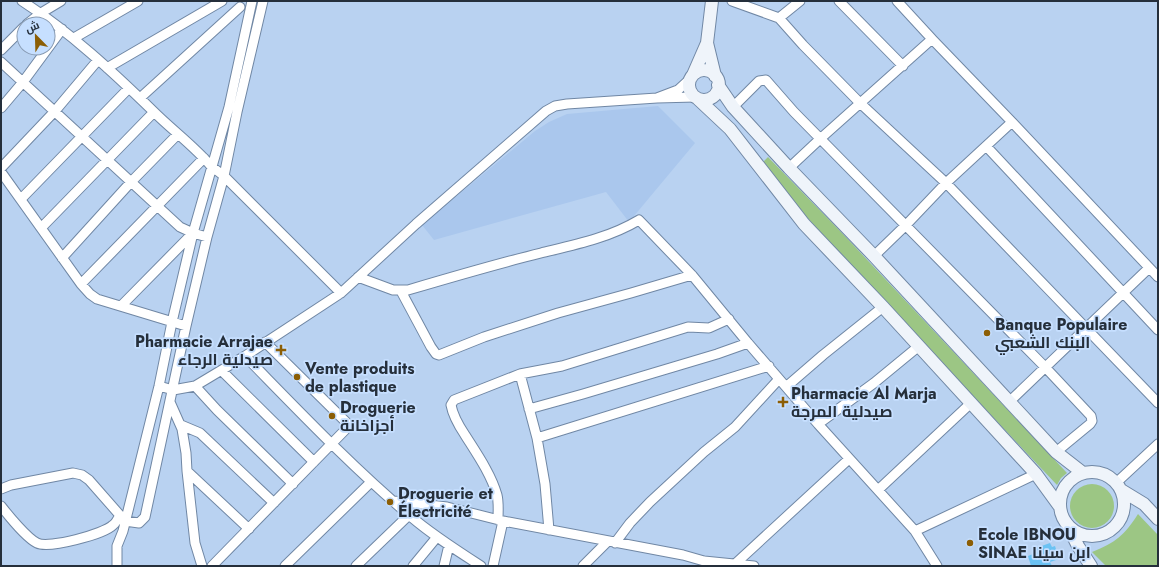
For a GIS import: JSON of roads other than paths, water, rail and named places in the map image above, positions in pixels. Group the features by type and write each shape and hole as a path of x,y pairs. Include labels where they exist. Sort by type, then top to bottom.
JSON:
{"street":[{"path":"22,1 41,13 74,38 140,98 224,176 341,293"},
{"path":"37,16 61,1"},
{"path":"74,38 138,1"},
{"path":"107,68 222,1"},
{"path":"117,566 117,546 123,518 159,386 172,322 193,234 228,107 252,1"},
{"path":"1,489 11,485 73,473 82,475 123,518 139,523 145,517 186,326 207,237 224,176 237,112 263,1"},
{"path":"712,1 707,43 692,77 689,88 691,92 730,129 804,224 883,307 1036,474 1060,507"},
{"path":"732,1 780,18 802,45 860,103 946,183 1087,328 1158,404"},
{"path":"780,18 800,1"},
{"path":"839,1 903,66"},
{"path":"897,1 932,40 1012,122 1158,277"},
{"path":"140,98 240,7"},
{"path":"1,108 23,82 62,30"},
{"path":"1,50 16,34"},
{"path":"789,168 932,40"},
{"path":"159,386 173,390 195,386 222,371 341,293 416,224 546,111 555,106 657,98 711,98 718,90 717,80 707,43"},
{"path":"1,168 55,111 98,60"},
{"path":"1,62 180,227 193,234 207,237"},
{"path":"657,98 678,90 701,71 706,71 717,80 733,107 789,168 874,256 1056,452 1083,473"},
{"path":"733,107 758,81 766,80 820,139 906,225 1091,416 1092,421 1090,424 1056,452"},
{"path":"21,199 129,88"},
{"path":"41,228 154,112"},
{"path":"874,256 946,183 1012,122"},
{"path":"62,258 131,182 178,134"},
{"path":"986,146 1158,330"},
{"path":"82,284 204,158"},
{"path":"1,172 62,258 90,294 97,299 186,326"},
{"path":"358,277 393,290 408,290 540,253 575,245 617,232 639,220 692,275 818,424 915,531 937,566"},
{"path":"121,306 193,234"},
{"path":"1009,402 1149,268"},
{"path":"401,291 431,347 436,354 440,355 484,337 558,313 692,275"},
{"path":"786,387 883,307"},
{"path":"493,566 500,520 497,495 485,469 455,419 451,405 454,400 520,374 562,366 688,327 709,328 729,319"},
{"path":"212,566 348,426 346,422 266,342"},
{"path":"529,409 717,354 748,343"},
{"path":"818,424 874,384 919,346"},
{"path":"245,356 371,482 437,537 481,566"},
{"path":"536,438 769,366"},
{"path":"222,371 314,462"},
{"path":"520,374 536,438 545,484 549,530"},
{"path":"583,566 611,542 650,502 704,452 735,428 779,379"},
{"path":"195,386 217,410 293,484"},
{"path":"170,402 181,425 186,453 195,543 202,566"},
{"path":"878,490 971,403"},
{"path":"181,425 200,433 274,503"},
{"path":"1118,486 1158,444"},
{"path":"735,564 849,459"},
{"path":"187,471 249,529"},
{"path":"1091,566 1078,546 1062,516 1060,507 1062,494 1068,483 1075,477 1083,473 1092,472 1101,473 1109,477 1118,486 1144,504 1158,519"},
{"path":"915,531 1036,474"},
{"path":"285,566 371,482"},
{"path":"1067,524 1074,531 1084,535 1094,536 1104,534 1113,528 1120,520 1123,510 1124,500 1118,486"},
{"path":"394,501 447,508 549,530 683,555 702,564 735,564 754,566"},
{"path":"1,506 30,537 42,545 62,543 104,531 123,518"},
{"path":"356,566 409,515"},
{"path":"413,566 437,537"},
{"path":"444,566 449,545"}],"place":[{"name":"Banque Populaire البنك الشعبي","path":"987,333"},
{"name":"Pharmacie Arrajae صيدلية الرجاء","path":"281,350"},
{"name":"Vente produits de plastique","path":"297,377"},
{"name":"Pharmacie Al Marja صيدلية المرجة","path":"783,402"},
{"name":"Droguerie أجزاخانة","path":"332,416"},
{"name":"Droguerie et Électricité","path":"390,502"},
{"name":"Ecole IBNOU SINAE ابن سينا","path":"970,543"}]}
